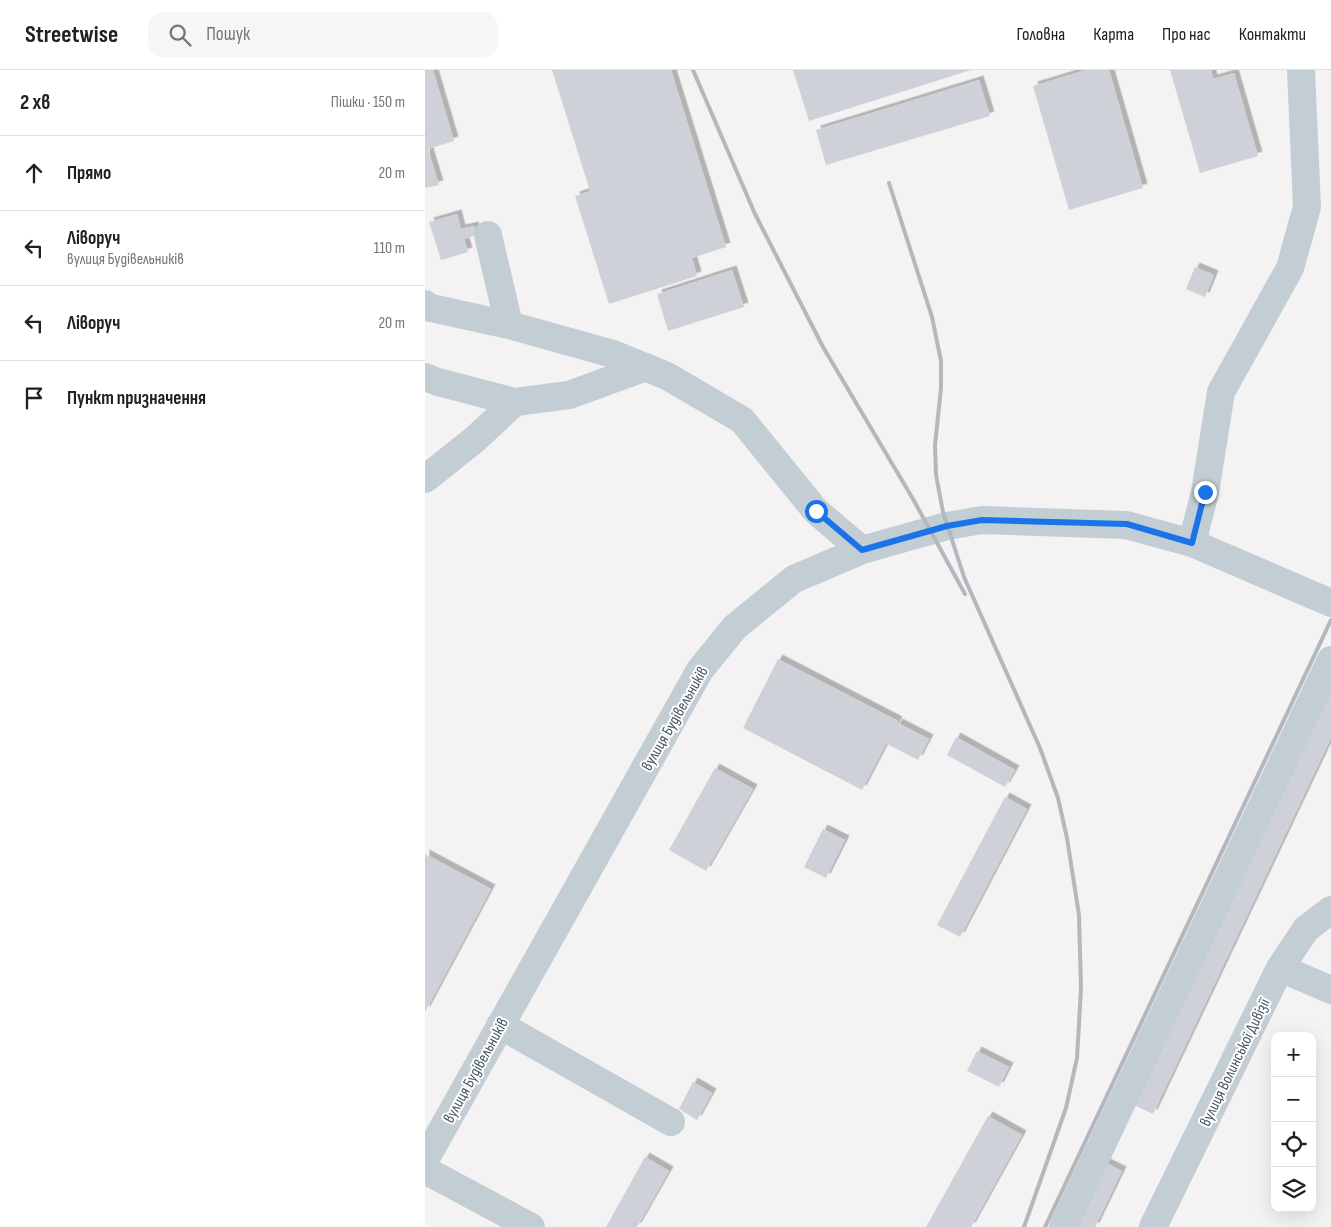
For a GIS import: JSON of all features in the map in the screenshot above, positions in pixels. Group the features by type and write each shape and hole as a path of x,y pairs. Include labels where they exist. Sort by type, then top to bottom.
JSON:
{"street":[{"path":"1192,543 1205,492 1221,392 1290,268 1307,207 1301,70"},
{"path":"488,235 509,325"},
{"path":"425,304 427,307 509,325 613,354 667,376 743,420 816,511 862,550"},
{"path":"425,377 515,402 569,395 646,367"},
{"path":"425,479 474,440 515,402"},
{"name":"вулиця Будівельників","path":"425,1160 700,670 735,627 794,579 862,550 947,526 982,520 1127,524 1192,543 1331,603"},
{"path":"1063,1227 1331,660"},
{"name":"вулиця Волинської Дивізії","path":"1153,1227 1280,968 1306,929 1331,910"},
{"path":"1280,968 1331,990"},
{"path":"501,1025 671,1122"},
{"path":"425,1170 531,1227"}],"building":[{"path":"425,70 433,70 454,141 428,149 439,185 425,188"},
{"path":"552,70 671,70 726,247 692,258 697,276 609,304 575,196 590,191"},
{"path":"793,70 971,70 809,121"},
{"path":"1086,70 1109,70 1143,188 1069,210 1033,86"},
{"path":"1170,70 1211,70 1213,79 1234,73 1258,156 1200,173"},
{"path":"979,80 990,116 826,165 816,130"},
{"path":"457,214 461,229 474,226 477,235 464,239 468,252 441,260 429,222"},
{"path":"1195,267 1214,275 1205,297 1186,289"},
{"path":"732,270 744,307 668,331 657,294"},
{"path":"778,659 898,721 862,790 743,728"},
{"path":"1331,685 1331,738 1153,1114 1132,1104"},
{"path":"898,723 929,739 918,760 887,744"},
{"path":"956,737 1015,770 1005,787 947,755"},
{"path":"715,768 753,789 706,871 669,850"},
{"path":"1005,797 1027,809 960,937 937,925"},
{"path":"823,829 845,840 826,878 804,867"},
{"path":"425,854 491,889 425,1012"},
{"path":"977,1051 1009,1067 999,1087 967,1071"},
{"path":"693,1082 712,1093 697,1120 679,1109"},
{"path":"988,1116 1022,1135 971,1227 926,1227"},
{"path":"645,1157 669,1171 637,1227 606,1227"},
{"path":"1104,1162 1122,1171 1095,1227 1074,1227"}],"railway":[{"path":"693,70 755,214 823,347 913,499 965,594"},
{"path":"889,183 932,317 941,361 941,388 935,445 936,475 943,512 964,577 1040,748 1058,798 1067,838 1079,915 1081,989 1077,1058 1066,1108 1024,1227"},
{"path":"1045,1227 1331,620"}],"route":[{"path":"816,511 862,550 930,530 982,520 1127,524 1192,543 1205,492"}]}
